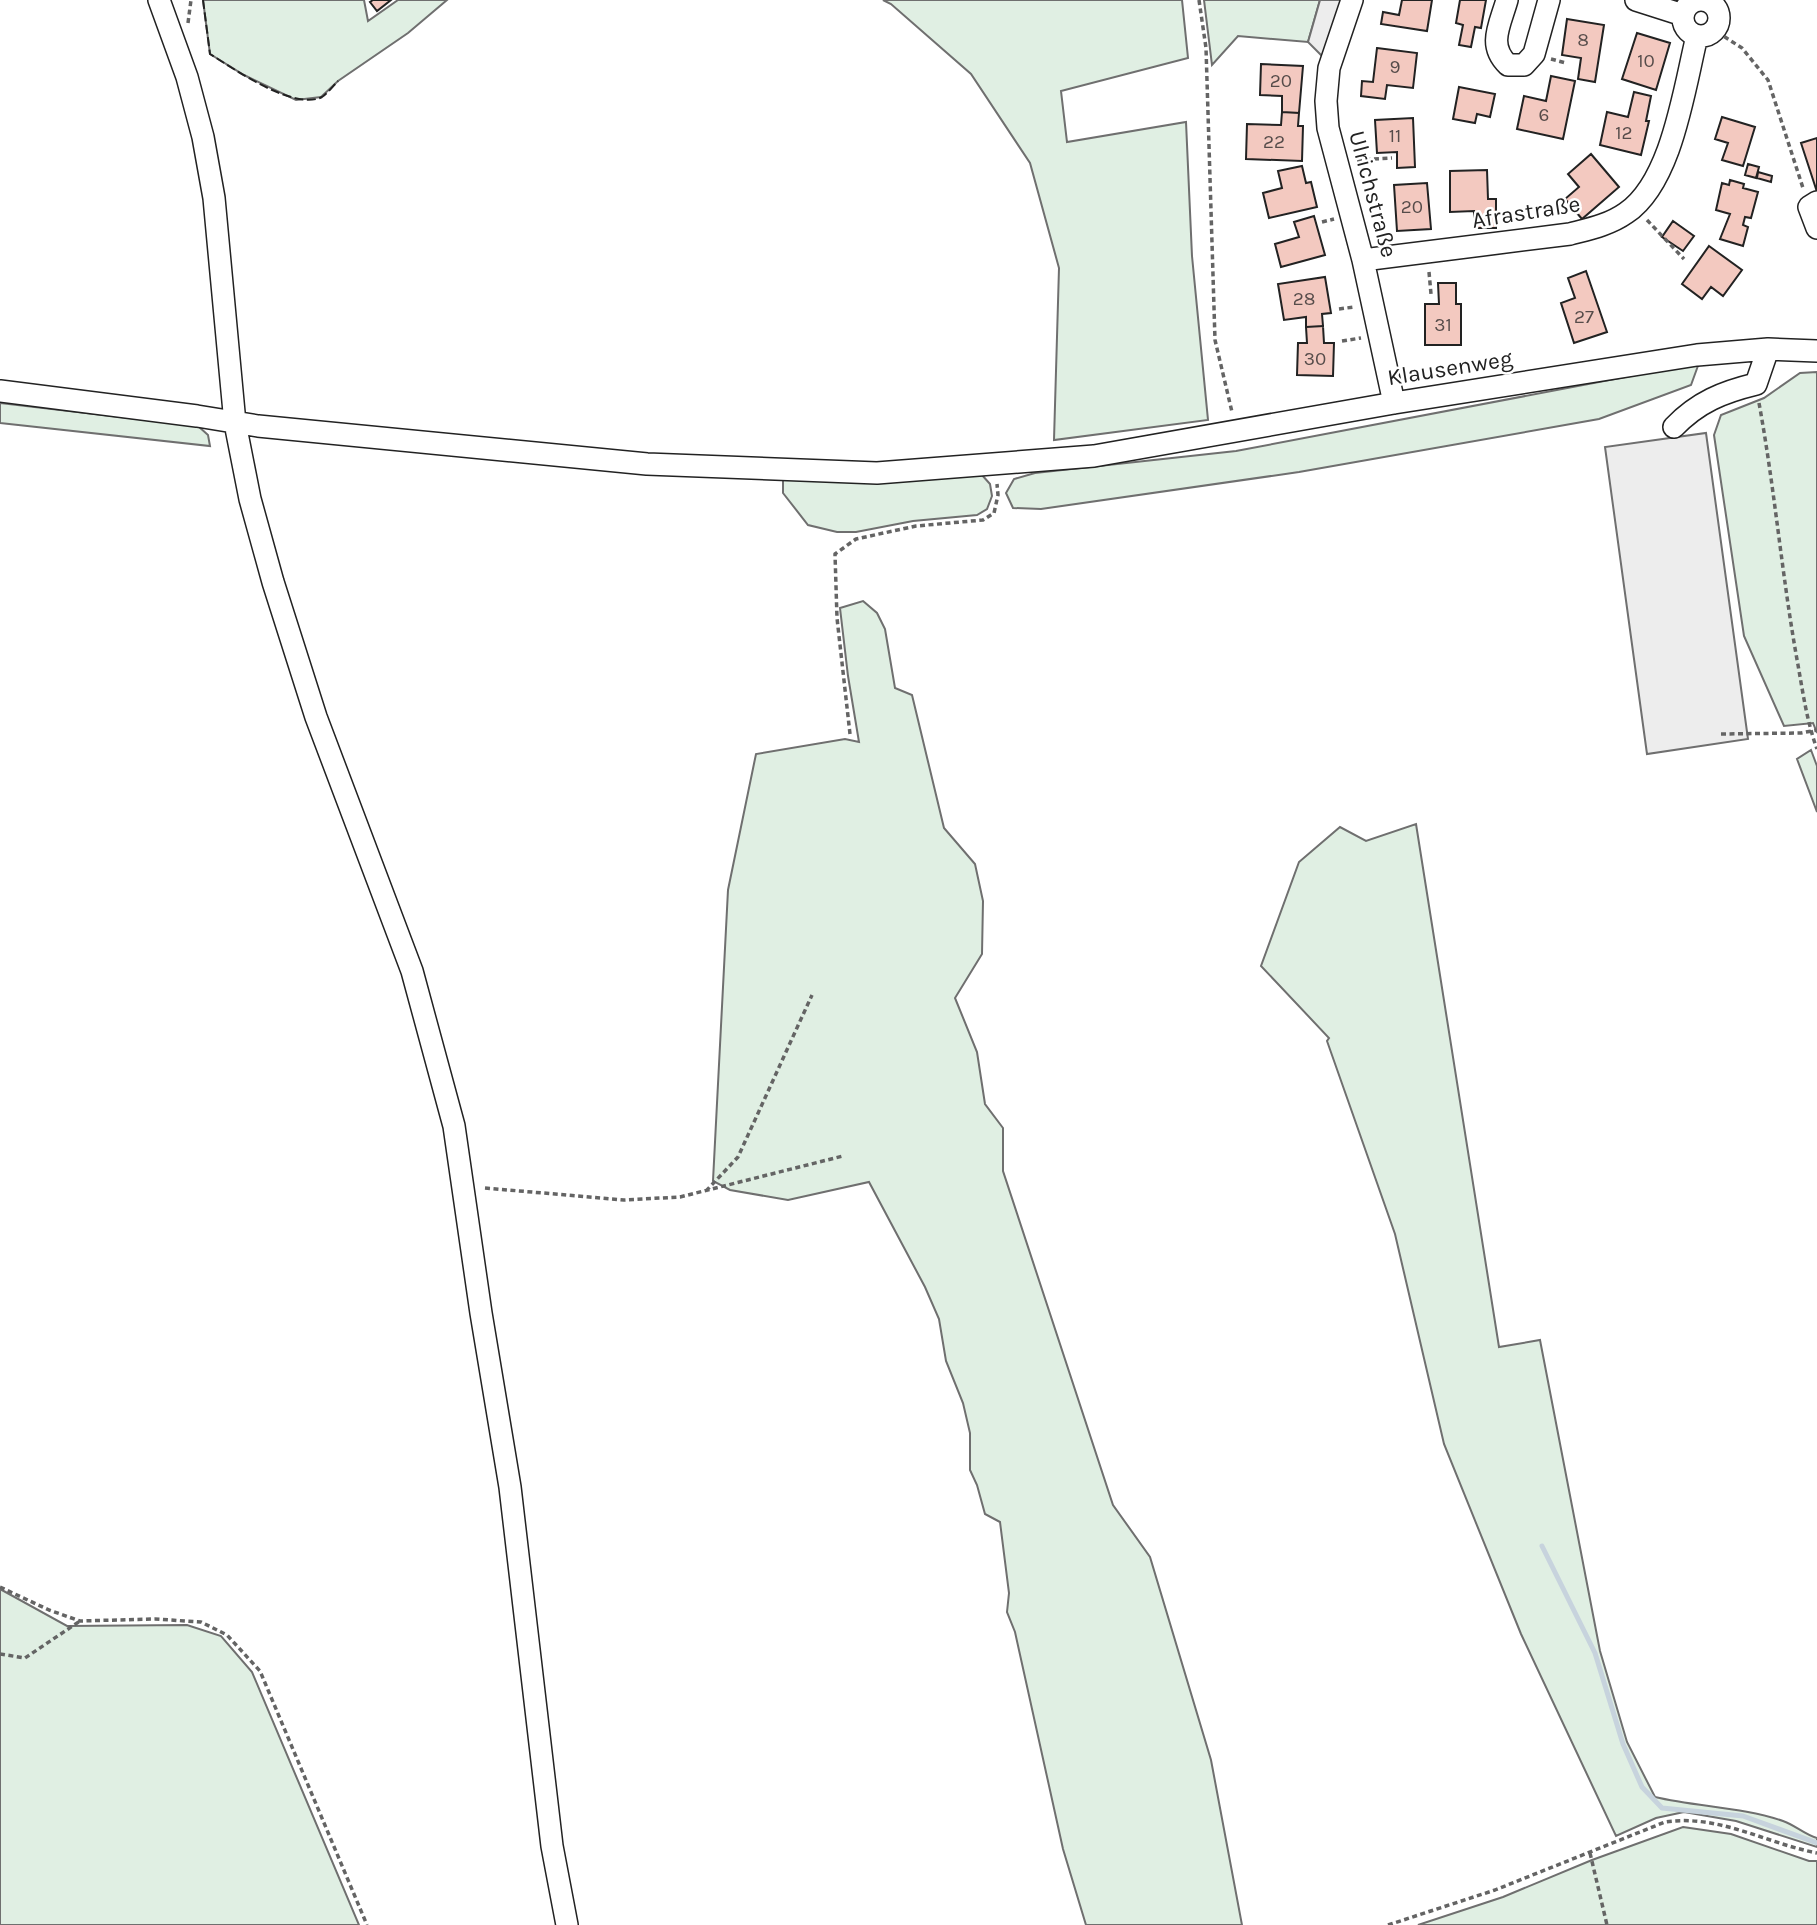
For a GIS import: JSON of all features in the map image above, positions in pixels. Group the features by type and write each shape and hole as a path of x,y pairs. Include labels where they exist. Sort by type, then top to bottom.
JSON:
{"street":[{"path":"159,0 187,77 203,137 214,198 235,424 250,499 316,717 412,971 454,1126 510,1487 552,1846 567,1925"},
{"name":"Ulrichstraße","path":"1352,0 1329,68 1326,100 1328,128 1363,260 1395,403"},
{"path":"1507,0 1495,42 1498,55 1508,65 1524,65 1534,54 1549,0"},
{"path":"1636,0 1683,15 1689,32 1705,34"},
{"name":"Afrastraße","path":"1363,260 1570,234 1600,226 1625,214 1645,197 1662,167 1705,34 1718,22 1718,13 1710,1 1695,1 1687,6 1683,15"},
{"path":"1813,204 1817,228"},
{"path":"1674,427 1690,411 1727,391 1756,384 1768,349"},
{"name":"Klausenweg","path":"0,391 207,417 235,424 647,464 877,473 1094,456 1625,365 1768,349 1817,351"}],"path":[{"path":"1199,0 1206,48 1215,340 1238,430"},
{"path":"1705,34 1742,48 1768,80 1813,204"},
{"path":"1636,204 1649,224 1684,259"},
{"path":"1756,384 1772,475 1791,626 1810,732 1817,749"},
{"path":"850,734 837,618 835,554 856,539 916,526 983,520 994,513 998,495 996,464"},
{"path":"1721,734 1817,730"},
{"path":"704,1192 737,1157 812,995"},
{"path":"485,1188 624,1200 680,1198 843,1156"},
{"path":"0,1587 80,1621 155,1619 201,1622 227,1635 260,1671 367,1925"},
{"path":"0,1654 25,1658 80,1621"},
{"path":"1388,1925 1402,1923 1496,1890 1665,1822 1684,1819 1738,1828 1817,1853"},
{"path":"1590,1853 1607,1925"}],"green space":[{"path":"203,0 364,0 368,21 398,0 447,0 408,33 338,81 321,97 296,100 244,75 210,54"},
{"path":"883,0 1182,0 1188,58 1061,91 1067,142 1186,122 1192,256 1208,420 1054,440 1059,268 1030,163 971,74"},
{"path":"1204,0 1320,0 1308,42 1238,36 1212,65"},
{"path":"1699,363 1691,385 1599,419 1299,472 1041,509 1013,508 1006,493 1014,479 1035,473 1236,451"},
{"path":"1817,372 1817,733 1813,723 1784,726 1744,636 1714,435 1721,415 1764,398 1800,373"},
{"path":"0,403 198,426 208,435 210,446 0,423"},
{"path":"982,475 990,484 992,496 987,509 977,515 913,521 856,532 837,532 808,525 783,493 783,478"},
{"path":"863,601 877,613 885,629 895,688 912,695 944,828 975,864 983,901 982,954 955,998 977,1052 985,1104 1003,1128 1003,1171 1113,1505 1150,1557 1211,1760 1242,1925 1086,1925 1063,1849 1015,1632 1007,1612 1009,1593 1000,1522 985,1514 970,1470 970,1433 963,1403 946,1361 939,1319 925,1287 869,1182 788,1200 730,1190 713,1181 728,890 756,754 845,739 859,742 840,608"},
{"path":"1811,750 1817,766 1817,812 1797,759"},
{"path":"1416,824 1499,1347 1540,1340 1600,1651 1627,1742 1655,1797 1768,1816 1817,1838 1817,1847 1736,1821 1684,1812 1656,1818 1616,1836 1521,1634 1444,1444 1395,1234 1327,1041 1329,1038 1261,966 1299,862 1340,827 1366,841"},
{"path":"0,1589 67,1626 187,1625 221,1636 252,1672 359,1925 0,1925"},
{"path":"1683,1827 1731,1834 1809,1861 1817,1861 1817,1925 1418,1925 1503,1897 1592,1860"}],"shaded area":[{"path":"1320,0 1342,0 1325,59 1308,42"},
{"path":"1706,433 1748,739 1647,754 1605,447"}],"building":[{"path":"391,0 377,11 370,2"},
{"path":"1402,0 1432,0 1427,31 1381,24 1383,12 1399,15"},
{"path":"1460,0 1486,0 1481,28 1475,27 1471,47 1459,45 1463,25 1456,23"},
{"path":"1567,19 1604,25 1595,82 1578,79 1581,58 1562,55"},
{"path":"1637,33 1670,43 1656,90 1622,79"},
{"path":"1377,48 1417,53 1413,88 1387,85 1385,99 1361,96 1362,81 1373,82"},
{"path":"1261,64 1303,66 1299,113 1282,112 1282,96 1260,95"},
{"path":"1551,76 1575,81 1563,139 1517,129 1524,96 1546,101"},
{"path":"1459,87 1495,94 1490,117 1477,114 1475,123 1453,119"},
{"path":"1634,92 1651,96 1646,121 1649,121 1641,155 1600,145 1607,112 1628,117"},
{"path":"1282,112 1299,113 1298,126 1303,126 1302,161 1246,159 1247,124 1281,125"},
{"path":"1722,117 1755,127 1743,166 1722,160 1728,143 1715,139"},
{"path":"1413,118 1415,167 1397,168 1397,152 1377,153 1375,120"},
{"path":"1817,138 1817,192 1801,143"},
{"path":"1591,154 1619,187 1582,219 1565,199 1579,187 1568,174"},
{"path":"1748,164 1759,167 1756,178 1745,175"},
{"path":"1302,166 1306,183 1311,182 1317,207 1269,218 1263,193 1282,188 1278,171"},
{"path":"1487,170 1488,199 1496,199 1496,228 1474,228 1474,211 1450,212 1450,171"},
{"path":"1758,172 1772,176 1771,182 1757,178"},
{"path":"1730,180 1744,184 1743,188 1758,192 1751,218 1745,217 1743,225 1748,227 1743,246 1720,239 1730,214 1716,210 1722,183 1729,185"},
{"path":"1427,183 1431,229 1397,231 1394,185"},
{"path":"1314,216 1325,255 1281,267 1275,244 1299,237 1294,222"},
{"path":"1673,221 1694,236 1683,251 1662,237"},
{"path":"1709,246 1742,270 1723,296 1711,287 1702,299 1682,284"},
{"path":"1586,271 1607,332 1574,343 1561,303 1575,298 1568,278"},
{"path":"1325,277 1331,313 1322,314 1323,326 1306,327 1306,317 1284,320 1278,284"},
{"path":"1438,283 1456,283 1456,304 1461,304 1461,345 1425,345 1425,304 1439,304"},
{"path":"1323,326 1324,343 1334,343 1333,376 1297,375 1298,343 1307,343 1306,327"}],"waterway":[{"path":"1542,1546 1595,1653 1623,1744 1642,1787 1662,1808 1743,1816 1817,1843"}],"fence":[{"path":"203,0 210,54 234,69 281,94 310,100 322,97 338,81"}]}
